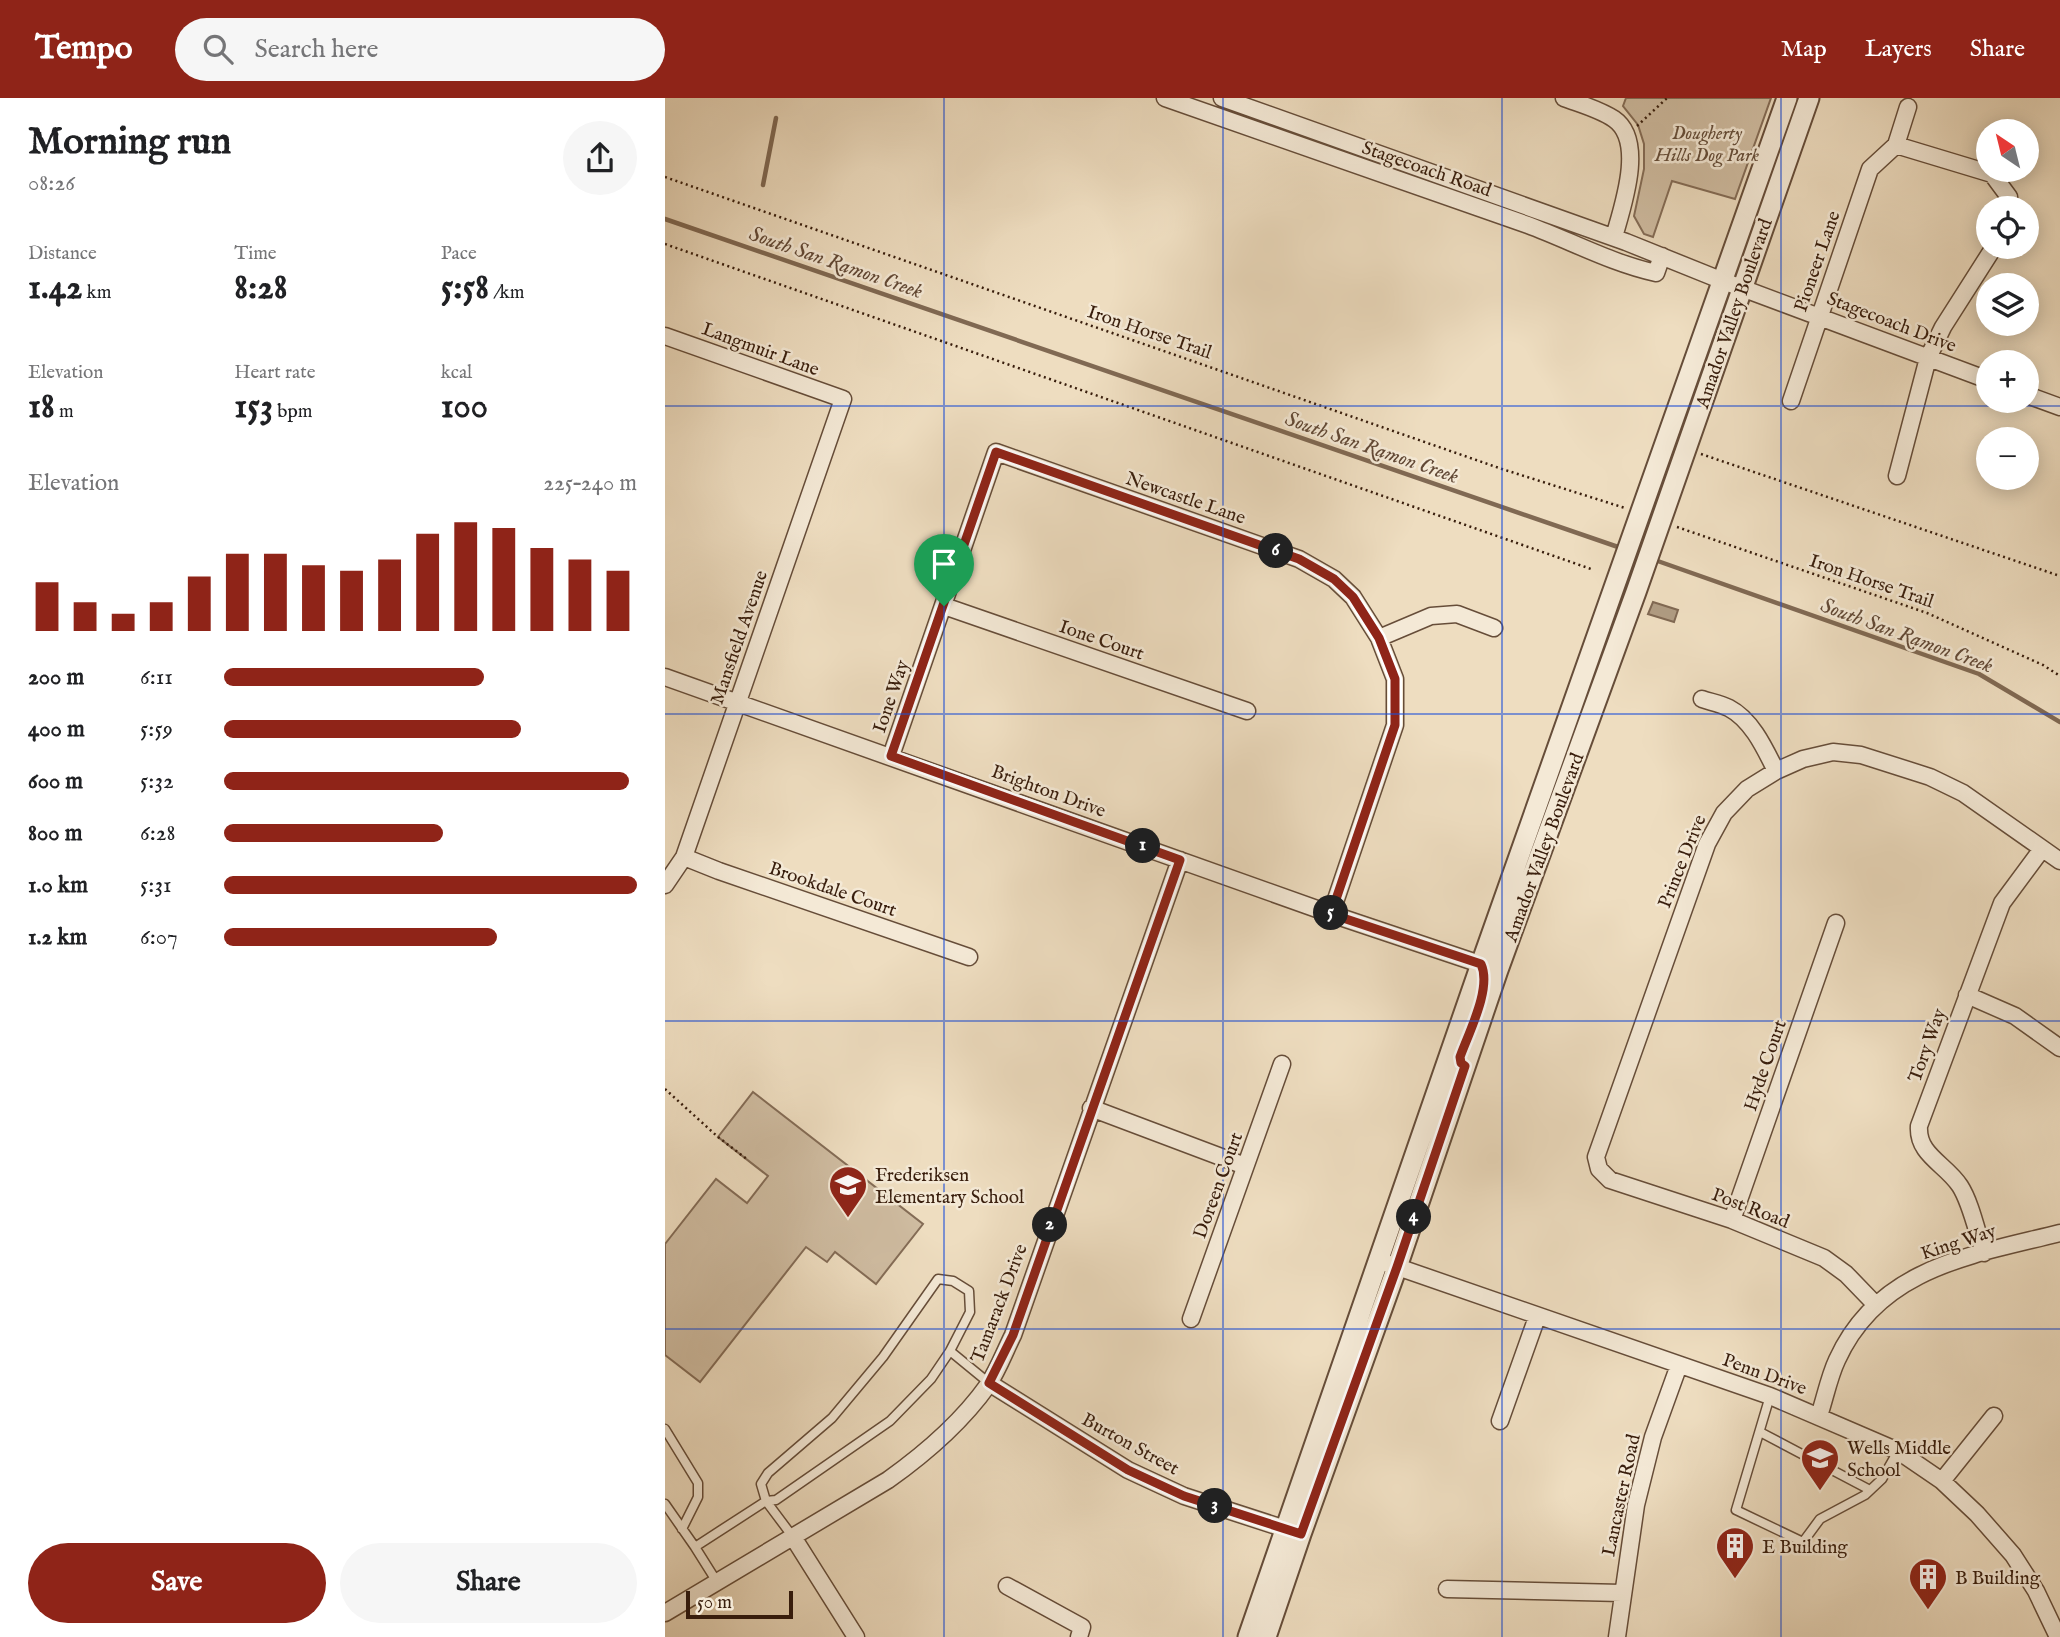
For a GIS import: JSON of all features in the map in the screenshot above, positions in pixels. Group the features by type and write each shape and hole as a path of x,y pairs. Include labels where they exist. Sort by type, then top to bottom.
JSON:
{"street":[{"name":"Stagecoach Road","path":"1165,98 1550,233 1607,260 1656,273 1662,256"},
{"path":"1564,98 1615,120 1627,136 1630,151 1628,187 1614,237"},
{"name":"Amador Valley Boulevard","path":"1248,1637 1292,1531 1388,1264 1490,967 1616,584 1632,516 1646,498 1787,98"},
{"name":"Amador Valley Boulevard","path":"1388,1264 1465,1066 1460,1057 1486,977 1664,520 1714,367 1809,98"},
{"name":"Stagecoach Road","path":"1223,99 1614,237 1742,288"},
{"path":"1219,117 1223,99"},
{"name":"Pioneer Lane","path":"1791,401 1870,169 1896,145 1908,107"},
{"path":"1896,145 1992,174 2009,196"},
{"path":"1421,187 1427,170"},
{"path":"1897,476 1928,358 1943,327 1986,259"},
{"name":"Stagecoach Drive","path":"1742,288 1976,376"},
{"name":"Langmuir Lane","path":"665,335 843,399"},
{"path":"2039,398 2060,406"},
{"name":"Mansfield Avenue","path":"665,885 684,857 843,399"},
{"name":"Ione Way","path":"891,756 996,452"},
{"name":"Newcastle Lane","path":"996,452 1299,559 1334,579 1353,597 1379,638 1395,679 1395,725 1331,914"},
{"path":"1616,584 1636,592"},
{"name":"Ione Court","path":"944,606 1247,711"},
{"path":"1379,638 1431,616 1457,614 1494,628"},
{"name":"Brighton Drive","path":"665,677 1331,914 1490,967"},
{"path":"1702,699 1729,709 1742,718 1764,746 1776,771"},
{"name":"Prince Drive","path":"1599,1169 1596,1157 1707,844 1724,813 1747,789 1776,771 1803,759 1833,752 1861,755 1930,777 1963,793 2060,861"},
{"name":"Tory Way","path":"1984,1252 1961,1187 1944,1167 1923,1149 1918,1138 1919,1126 2002,903 2042,849"},
{"name":"Brookdale Court","path":"684,857 968,957"},
{"name":"Tamarack Drive","path":"665,1613 888,1480 918,1459 950,1429 989,1383 1013,1335 1180,860"},
{"name":"Hyde Court","path":"1732,1220 1836,923"},
{"path":"1967,995 2015,1016 2060,1048"},
{"name":"Doreen Court","path":"1191,1319 1282,1064"},
{"path":"1091,1108 1245,1166"},
{"name":"Post Road","path":"1599,1169 1610,1180 1732,1220 1824,1258 1846,1274 1876,1305"},
{"name":"King Way","path":"1819,1416 1837,1360 1854,1332 1876,1305 1906,1282 1938,1265 2060,1233"},
{"name":"Penn Drive","path":"1388,1264 1770,1396 1898,1451 1942,1481 1977,1514 2013,1555 2036,1591 2059,1637"},
{"path":"1500,1421 1537,1317"},
{"name":"Lancaster Road","path":"1617,1637 1640,1492 1653,1437 1679,1365"},
{"name":"Burton Street","path":"989,1383 1128,1470 1184,1496 1292,1531"},
{"path":"1942,1481 1994,1416"},
{"name":"Amador Valley Boulevard","path":"1266,1637 1292,1531"},
{"path":"793,1537 856,1637"},
{"path":"1007,1586 1080,1632"},
{"path":"1447,1589 1622,1593"}],"lane":[{"path":"695,1547 766,1502 776,1500 890,1420 931,1379 950,1351 970,1312 969,1291 953,1281 938,1279 883,1357 832,1418 768,1473 761,1484 766,1502 793,1537"},
{"path":"950,1351 989,1383"},
{"path":"1770,1396 1736,1510 1803,1542 1820,1519 1842,1509 1882,1479 1898,1451"},
{"path":"665,1429 698,1483 698,1497 682,1529"},
{"path":"1760,1432 1870,1490"},
{"path":"665,1504 717,1582"}],"path":[{"path":"1627,136 1667,98"},
{"name":"Iron Horse Trail","path":"665,177 1632,516"},
{"path":"665,244 1591,569"},
{"path":"1701,454 2060,576"},
{"name":"Iron Horse Trail","path":"1664,520 1927,613 2043,665 2060,676"},
{"path":"665,1089 748,1160"}],"green space":[{"name":"Dougherty Hills Dog Park","path":"1626,98 1771,98 1735,199 1672,181 1653,237 1644,234 1634,216 1644,169 1644,144 1638,125 1623,106"},
{"path":"753,1092 923,1224 876,1284 835,1252 827,1262 806,1247 700,1382 665,1355 665,1244 716,1179 747,1203 768,1176 718,1137"}],"shaded area":[{"path":"1653,602 1678,610 1674,622 1648,614"}],"waterway":[{"path":"763,185 776,118"},
{"name":"South San Ramon Creek","path":"665,219 1621,548"},
{"name":"South San Ramon Creek","path":"1652,559 1979,674 2060,722"}],"place":[{"name":"Frederiksen Elementary School","path":"848,1219"},
{"name":"Wells Middle School","path":"1820,1492"},
{"name":"E Building","path":"1735,1580"},
{"name":"B Building","path":"1928,1611"}],"route":[{"path":"996,452 1299,559 1334,579 1353,597 1379,638 1395,679 1395,725 1331,914 1481,964 1486,977 1460,1057 1465,1066 1397,1267 1301,1534 1184,1496 1128,1470 989,1383 1013,1335 1180,860 891,756 944,606 996,452"}]}
